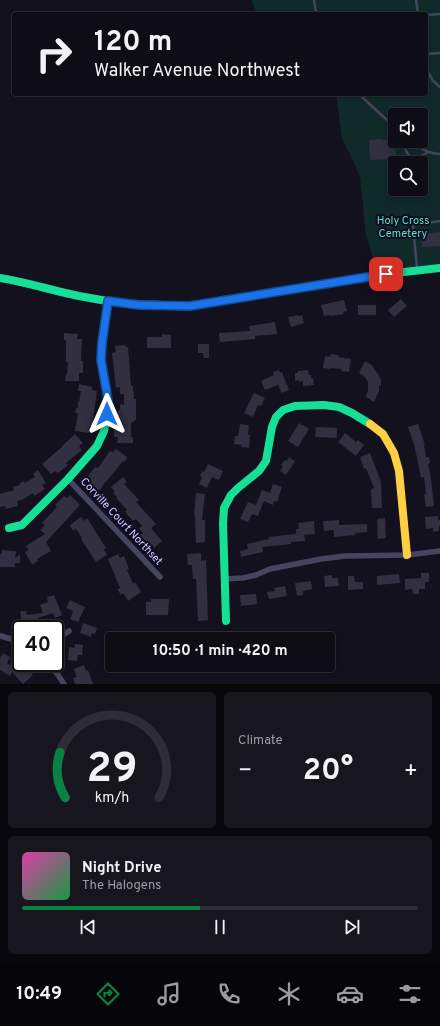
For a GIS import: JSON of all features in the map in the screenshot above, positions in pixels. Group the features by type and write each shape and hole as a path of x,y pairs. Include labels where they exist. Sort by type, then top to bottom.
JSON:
{"street":[{"path":"0,278 108,301 139,305 190,306 386,274 440,268"},
{"path":"9,528 22,525 68,479 97,446 104,431 108,400 101,360 108,301"},
{"path":"226,621 223,523 224,508 231,495 259,472 266,461 272,427 276,417 284,410 295,406 324,405 339,407 368,422 383,434 394,453 399,471 407,555"},
{"name":"Corville Court Northset","path":"68,479 160,576"},
{"path":"224,579 243,578 256,575 270,569 321,559 345,556 407,555 440,551"},
{"path":"64,634 69,631"},
{"path":"1,636 12,639"},
{"path":"56,672 64,684"}],"lane":[{"path":"314,0 316,12"},
{"path":"416,0 418,12"},
{"path":"428,15 440,14"},
{"path":"428,54 440,53"},
{"path":"428,72 433,81 440,87"},
{"path":"361,96 388,121"},
{"path":"404,148 412,158 418,158 429,152"},
{"path":"420,148 429,152 440,154"},
{"path":"417,271 413,225 440,221"}],"green space":[{"name":"Holy Cross Cemetery","path":"251,0 440,0 440,264 377,271 366,235 360,176 342,138 336,96 428,96 428,12 256,12"}],"building":[{"path":"369,140 388,140 388,148 395,148 396,156 388,156 388,159 370,160"},
{"path":"440,232 440,246 422,247 421,234"},
{"path":"401,299 407,306 394,317 388,310"},
{"path":"344,300 347,311 343,312 344,314 324,316 321,305"},
{"path":"358,305 376,305 376,315 358,315"},
{"path":"302,315 304,323 291,327 288,317"},
{"path":"275,322 277,334 255,336 255,339 220,342 219,333 250,331 249,326"},
{"path":"64,333 78,334 77,339 82,339 81,361 83,361 83,373 79,373 79,381 65,381 68,362 66,362 66,340 64,340"},
{"path":"162,334 171,335 171,348 147,348 147,337 162,337"},
{"path":"198,344 209,344 209,358 204,358 203,353 198,353"},
{"path":"125,345 125,347 128,347 131,386 133,386 134,399 136,399 136,420 131,422 131,437 133,437 133,443 117,443 118,437 114,437 114,430 116,425 118,425 118,410 120,410 120,404 124,405 124,394 120,394 120,387 116,388 112,353 116,352 115,346"},
{"path":"331,354 339,355 338,357 351,359 349,372 341,371 341,369 323,368 325,356 330,357"},
{"path":"365,361 373,366 381,380 381,386 379,385 379,391 374,402 366,397 368,382 365,377 359,373"},
{"path":"279,370 280,373 282,372 289,390 282,393 278,385 265,390 261,381 274,375 273,372"},
{"path":"308,370 309,375 313,378 314,385 303,386 303,381 295,381 295,373 298,373 298,371"},
{"path":"79,384 92,387 92,390 97,391 92,427 90,426 89,433 75,431 78,413 75,413 76,408 78,408 81,391 78,391"},
{"path":"254,393 265,398 261,406 258,405 253,417 244,413"},
{"path":"299,423 309,429 298,447 288,441"},
{"path":"240,424 249,425 249,448 234,444 235,436 238,436"},
{"path":"418,424 425,445 426,457 429,457 430,463 428,464 434,506 426,507 424,477 421,478 415,448 408,427"},
{"path":"316,427 337,428 337,438 315,437"},
{"path":"345,433 356,442 358,440 364,445 356,456 338,442"},
{"path":"75,434 83,443 79,446 82,450 66,463 68,465 58,473 55,471 51,474 42,464"},
{"path":"116,449 127,457 125,462 123,461 99,491 96,490 88,484 91,479 88,476 95,467 98,468 110,451 113,452"},
{"path":"370,453 381,482 382,508 372,508 371,489 374,488 366,468 364,469 360,457"},
{"path":"289,457 295,461 286,475 280,471 283,466 281,465 285,460 287,461"},
{"path":"208,464 223,471 219,480 212,477 207,488 199,484 202,477 200,476 202,471 204,472"},
{"path":"38,470 46,483 42,485 45,489 34,496 33,493 22,500 17,501 18,506 6,509 5,506 0,507 0,494 14,490 13,487 20,485 19,484 24,481 25,483 35,477 33,474"},
{"path":"123,477 127,482 124,484 139,500 136,502 156,524 151,528 162,541 154,548 150,543 146,546 142,541 144,540 140,535 143,533 139,529 142,526 136,519 133,521 125,512 127,510 113,493 115,492 111,487"},
{"path":"273,484 282,487 277,502 274,501 273,505 264,501 258,516 252,514 248,522 240,519 248,502 256,505 262,490 270,493"},
{"path":"196,493 205,494 202,520 205,520 205,542 196,543 194,515"},
{"path":"70,495 80,505 46,542 51,551 37,559 38,561 32,565 25,552 29,550 26,546 45,534 40,530 45,525 42,523 57,507 55,505 64,496 67,498"},
{"path":"438,516 438,520 440,520 439,531 433,532 433,528 426,529 425,517"},
{"path":"81,517 84,521 87,518 106,548 104,550 107,555 96,562 76,529 73,531 70,525"},
{"path":"385,518 386,538 378,539 377,519"},
{"path":"339,520 339,525 367,524 367,532 334,537 334,530 324,531 323,521"},
{"path":"314,521 315,534 304,535 305,541 262,547 263,552 241,557 240,551 248,549 247,544 269,539 268,537 296,534 296,529 299,529 298,523"},
{"path":"2,550 16,551 15,558 20,555 20,563 15,563 15,567 0,567 0,554 2,554"},
{"path":"201,553 201,561 206,560 208,620 198,621 196,579 193,579 192,565 188,565 187,554"},
{"path":"118,554 120,558 124,556 129,569 127,570 133,584 135,582 141,592 128,601 123,593 121,595 117,589 120,588 108,559"},
{"path":"421,573 429,573 429,582 425,582 425,589 419,589 419,594 413,594 412,589 405,590 405,579 421,578"},
{"path":"399,574 400,583 377,585 377,576"},
{"path":"332,575 332,578 338,578 339,586 325,587 324,576"},
{"path":"348,576 354,576 355,582 363,582 363,589 348,590"},
{"path":"311,581 312,589 303,591 303,595 297,596 295,583"},
{"path":"285,586 287,596 269,599 267,592 275,591 274,588"},
{"path":"256,594 257,604 241,606 240,595"},
{"path":"54,595 62,615 55,618 53,613 38,618 38,620 22,620 20,611 26,611 27,615 43,613 40,605 48,602 47,597"},
{"path":"151,599 169,599 168,615 146,615 146,602 151,602"},
{"path":"70,600 85,607 78,622 70,619 73,611 66,608"},
{"path":"83,623 97,628 95,634 92,633 91,637 80,633"},
{"path":"75,644 83,645 82,655 78,655 77,661 68,660 69,647 74,648"},
{"path":"3,653 10,657 7,663 12,666 10,676 0,670 0,658"},
{"path":"84,665 86,671 88,670 93,684 75,684 73,678 77,677 74,669"},
{"path":"12,672 31,672 33,675 23,684"}],"traffic: fast":[{"path":"351,280 386,274 440,268"},
{"path":"0,278 99,300 145,305 177,306 200,304"},
{"path":"9,528 22,525 68,479 97,446 104,431 108,400 101,360 108,301"},
{"path":"226,621 223,523 224,508 231,495 259,471 266,461 272,427 276,417 283,410 295,406 324,405 339,407 370,424"}],"traffic: slow":[{"path":"200,304 351,280"},
{"path":"370,424 383,434 394,453 399,471 407,555"}],"route":[{"path":"107,414 108,400 101,360 108,301 139,305 190,306 386,274"}]}
